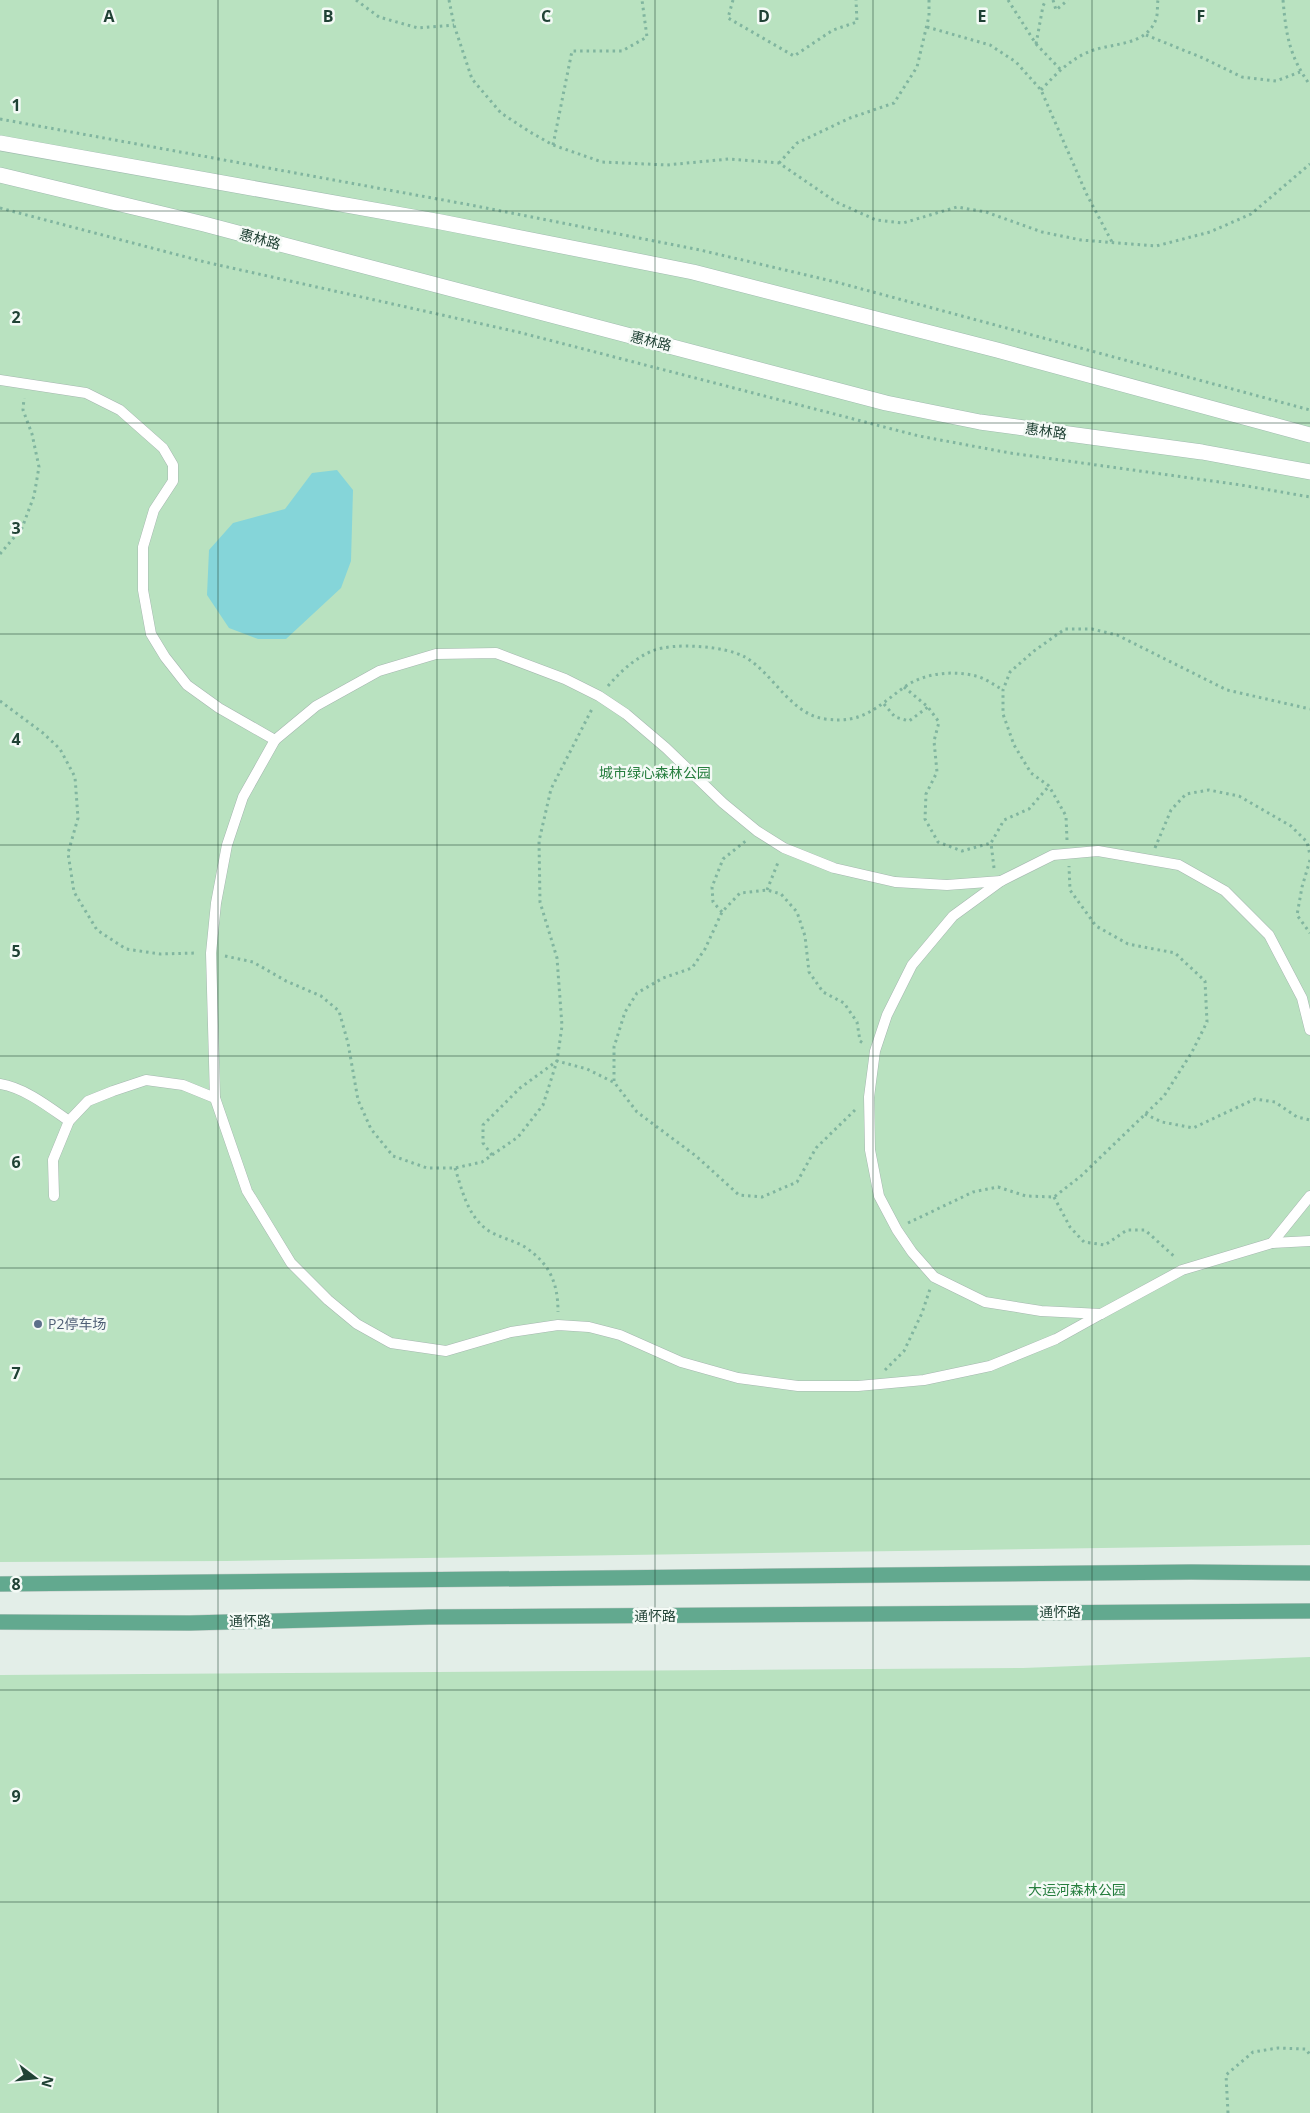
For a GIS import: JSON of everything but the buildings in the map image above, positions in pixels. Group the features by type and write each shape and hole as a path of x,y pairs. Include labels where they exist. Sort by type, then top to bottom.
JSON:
{"main road":[{"path":"0,143 442,222 693,272 1007,353 1310,435"},
{"name":"惠林路","path":"0,175 204,224 886,403 980,422 1202,452 1310,472"},
{"path":"0,1584 1192,1572 1310,1573"},
{"name":"通怀路","path":"0,1622 190,1622 429,1617 1310,1611"}],"lane":[{"path":"0,380 86,394 120,410 163,448 173,465 174,481 154,510 144,547 142,590 150,634 186,685 219,708 275,740"},
{"path":"1001,881 947,884 895,882 834,868 784,848 757,831 723,803 666,748 626,714 599,696 565,679 496,653 436,654 379,671 316,706 275,740 243,797 227,845 216,903 212,953 215,1098 247,1191 290,1263 328,1300 357,1324 391,1343 446,1351 510,1332 558,1325 589,1327 620,1335 681,1362 738,1378 798,1386 858,1386 924,1380 990,1366 1056,1339 1182,1270 1272,1242 1310,1241"},
{"path":"1101,1314 1041,1311 986,1302 934,1277 912,1252 897,1230 879,1196 870,1150 868,1097 875,1051 887,1015 912,965 953,916 1001,881 1053,854 1098,850 1179,866 1225,891 1269,935 1302,998 1310,1030"},
{"path":"54,1196 53,1160 69,1121 88,1101 146,1080 182,1085 215,1098"},
{"path":"0,1084 41,1102 69,1121"},
{"path":"1272,1242 1310,1196"}],"path":[{"path":"356,0 379,17 418,28 454,25"},
{"path":"450,0 454,25 472,78 501,113 553,145 602,162 667,165 729,159 779,162 836,202 876,220 903,223 957,207 986,212 1042,232 1081,240 1156,246 1210,232 1252,214 1310,164"},
{"path":"553,145 572,51 622,51 647,37 642,0"},
{"path":"733,0 728,18 794,56 833,30 857,22 856,0"},
{"path":"779,162 797,143 850,118 894,104 917,67 929,16 929,0"},
{"path":"1008,0 1036,44 1060,69"},
{"path":"1036,44 1043,6 1046,0"},
{"path":"1053,0 1056,10 1068,0"},
{"path":"1041,90 1060,69 1087,52 1121,44 1146,35 1156,19 1158,0"},
{"path":"1283,0 1286,36 1300,72 1310,85"},
{"path":"927,27 990,45 1016,62 1041,90 1087,195 1112,243"},
{"path":"1146,35 1204,58 1242,77 1276,81 1300,72"},
{"name":"惠林路","path":"0,208 205,262 518,332 919,436 1010,454 1222,482 1310,497"},
{"path":"0,554 22,528 34,496 39,467 32,434 23,410 25,385"},
{"path":"897,1230 973,1192 990,1188 998,1187 1026,1196 1054,1197 1081,1176 1164,1096 1192,1052 1207,1022 1205,981 1175,953 1128,944 1096,926 1070,890 1066,816 1049,786 1031,773 1014,745 1003,714 1003,690 1010,672 1066,629 1092,629 1117,636 1227,690 1310,708"},
{"path":"0,701 44,733 60,749 75,777 78,818 68,853 74,892 97,930 126,949 160,954 212,953 253,962 286,981 321,996 339,1011 348,1043 358,1100 371,1129 393,1156 427,1168 455,1168 482,1162 518,1137 543,1105 557,1061 562,1026 557,958 540,902 538,841 551,789 599,696 624,668 653,651 689,646 722,649 745,657 793,702 813,717 839,721 861,717 884,704 904,687 921,678 946,672 977,676 1003,690"},
{"path":"904,687 928,707 939,722 934,741 938,772 926,794 925,819 938,842 962,851 991,843"},
{"path":"884,704 895,717 909,721 928,707"},
{"path":"1001,881 993,865 991,843 1004,820 1029,809 1049,786"},
{"path":"1149,860 1171,810 1186,794 1209,790 1239,796 1291,826 1307,842 1310,855"},
{"path":"722,912 713,902 712,887 724,859 757,831"},
{"path":"767,890 784,848"},
{"path":"1310,860 1302,887 1297,915 1310,933"},
{"path":"614,1082 614,1047 625,1012 637,993 663,978 692,968 705,949 722,912 740,893 767,890 781,894 797,912 805,936 810,972 823,992 844,1003 857,1022 860,1041 875,1051"},
{"path":"557,1061 587,1069 614,1082 637,1112 696,1156 738,1195 762,1197 798,1182 816,1148 826,1141 868,1097"},
{"path":"492,1155 483,1143 483,1125 520,1088 557,1061"},
{"path":"1145,1114 1162,1122 1193,1128 1255,1099 1275,1102 1297,1117 1310,1120"},
{"path":"455,1168 467,1206 486,1228 526,1248 550,1271 558,1292 558,1325"},
{"path":"1054,1197 1070,1227 1084,1242 1105,1245 1126,1230 1146,1230 1176,1257 1182,1270"},
{"path":"858,1386 881,1374 904,1351 922,1313 934,1277"},
{"path":"1228,2113 1226,2075 1253,2052 1278,2048 1306,2048 1310,2056"}],"green space":[{"name":"城市绿心森林公园","path":"0,0 1310,0 1310,1545 226,1561 0,1562"},
{"name":"大运河森林公园","path":"1310,1657 1310,2113 0,2113 0,1675 1023,1668"}],"water":[{"path":"337,470 353,490 351,561 341,588 286,639 258,639 229,628 207,595 209,550 233,523 285,509 312,473"}],"place":[{"name":"P2停车场","path":"38,1324"}]}
